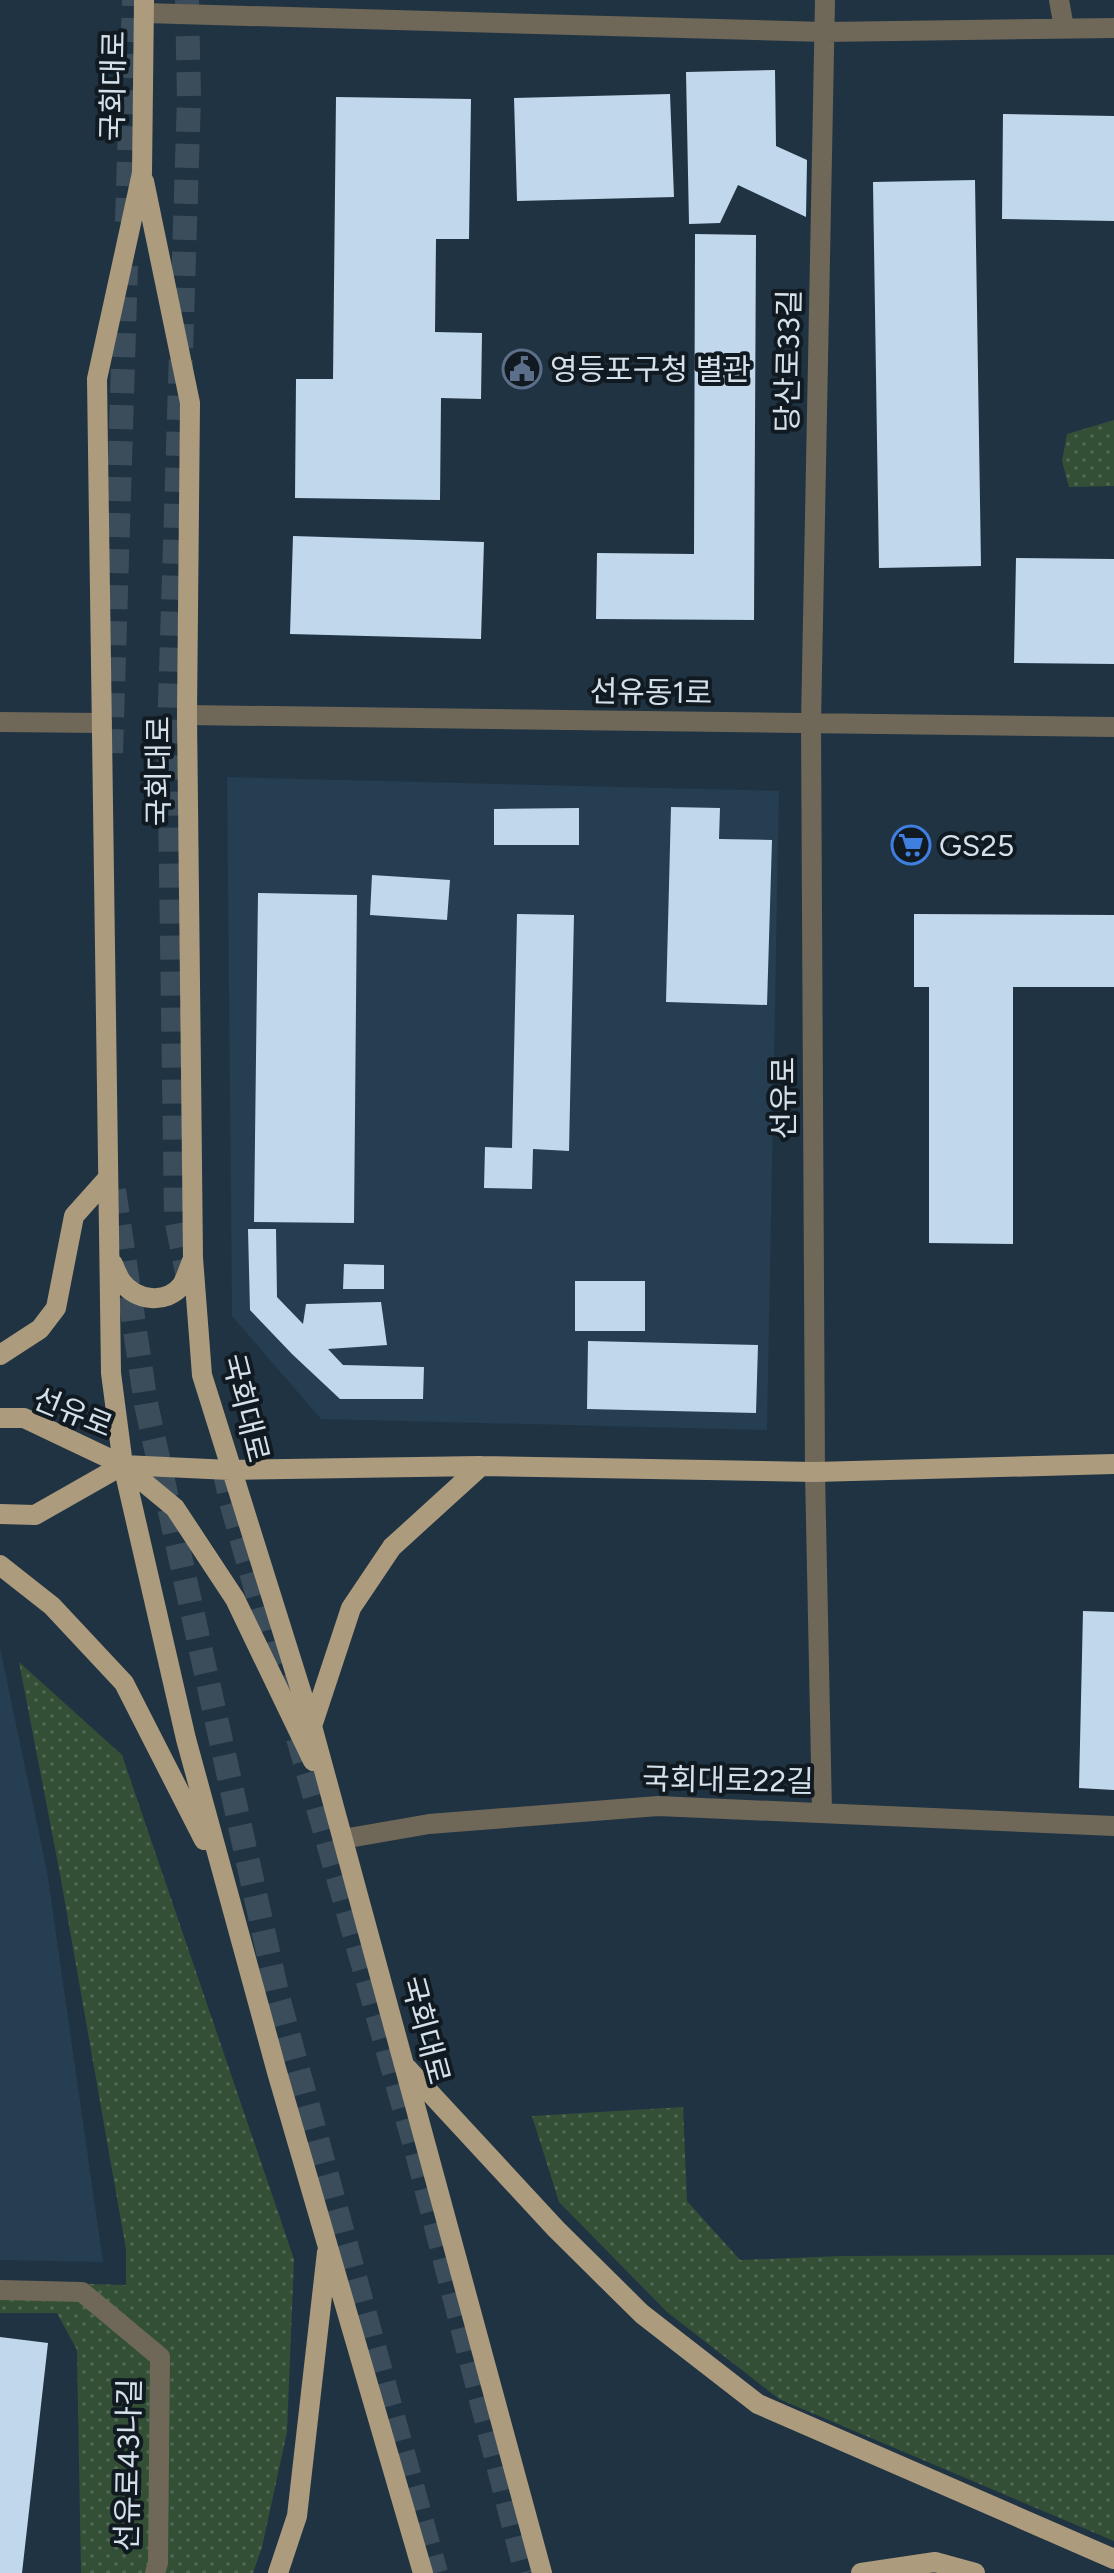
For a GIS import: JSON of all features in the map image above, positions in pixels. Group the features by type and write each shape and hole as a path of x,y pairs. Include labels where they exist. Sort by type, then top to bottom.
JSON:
{"main road":[{"name":"국회대로","path":"144,7 142,173 97,379 111,1373 123,1465 186,1739 423,2573"},
{"name":"국회대로","path":"142,173 190,403 187,715 193,1258 202,1375 312,1726 542,2573"},
{"path":"0,1355 40,1329 56,1308 74,1216 108,1178"},
{"path":"111,1260 122,1283 138,1295 151,1299 168,1297 183,1284 193,1258"},
{"name":"선유로","path":"0,1418 24,1418 123,1465 230,1470 481,1466 815,1472 1114,1464"},
{"path":"123,1465 175,1508 235,1599 334,1805"},
{"name":"선유로","path":"0,1514 35,1515 123,1465"},
{"path":"312,1726 351,1608 392,1547 481,1466"},
{"path":"0,1565 52,1606 124,1683 224,1879"},
{"path":"405,2065 556,2229 642,2314 758,2404 1114,2559"},
{"path":"278,2573 297,2516 328,2240"},
{"path":"861,2573 935,2562 975,2573"}],"street":[{"name":"당산로33길","path":"811,723 825,0"},
{"path":"1059,0 1064,28"},
{"path":"144,7 824,32 1114,28"},
{"name":"선유동1로","path":"187,715 1114,727"},
{"path":"0,722 102,723"},
{"name":"선유로","path":"811,723 815,1472"},
{"path":"815,1472 822,1812"},
{"name":"국회대로22길","path":"343,1839 429,1824 658,1806 1114,1826"},
{"name":"선유로43나길","path":"0,2290 82,2292 160,2357 158,2563 155,2573"}],"shaded area":[{"path":"227,777 779,791 767,1430 321,1419 232,1316"},
{"path":"0,1648 47,1871 103,2262 0,2260"}],"green space":[{"path":"1114,420 1114,486 1069,487 1062,461 1067,434"},
{"path":"19,1662 122,1755 294,2259 287,2432 262,2547 253,2573 81,2573 77,2350 57,2313 0,2313 0,2281 126,2285 126,2249"},
{"path":"683,2107 687,2201 740,2260 842,2256 1114,2255 1114,2541 779,2399 667,2312 559,2202 532,2116"}],"building":[{"path":"775,70 776,146 807,160 806,217 738,185 720,223 689,224 686,72"},
{"path":"670,94 674,197 517,201 514,98"},
{"path":"336,97 471,99 469,239 436,239 435,332 482,333 481,399 441,398 440,500 295,498 296,379 333,379"},
{"path":"1003,114 1114,116 1114,221 1002,219"},
{"path":"975,180 981,566 879,568 873,182"},
{"path":"695,234 756,235 754,620 596,619 597,553 694,554"},
{"path":"293,536 484,542 481,639 290,634"},
{"path":"1016,558 1114,559 1114,664 1014,663"},
{"path":"671,807 720,808 719,839 772,840 767,1005 666,1002"},
{"path":"579,808 579,845 494,845 494,809"},
{"path":"372,875 450,880 447,920 370,915"},
{"path":"258,893 357,895 354,1223 254,1222"},
{"path":"517,914 574,915 569,1151 533,1149 532,1189 484,1188 485,1147 512,1148"},
{"path":"914,914 1114,915 1114,987 1013,987 1013,1244 929,1243 929,987 914,987"},
{"path":"248,1229 276,1229 277,1297 303,1324 306,1304 381,1302 387,1345 328,1349 343,1365 424,1367 423,1399 340,1399 292,1354 250,1310"},
{"path":"344,1264 384,1265 384,1289 343,1289"},
{"path":"575,1281 645,1281 645,1331 575,1331"},
{"path":"588,1341 758,1345 756,1413 587,1409"},
{"path":"1083,1611 1114,1612 1114,1790 1079,1788"},
{"path":"0,2337 48,2343 22,2573 0,2573"}],"tunnel":[{"path":"127,222 134,0"},
{"path":"187,0 189,98 169,734 176,1218 189,1283"},
{"path":"111,753 126,266"},
{"path":"114,1190 146,1404 278,1997 436,2573"},
{"path":"224,1468 286,1695"},
{"path":"298,1738 417,2153 526,2573"}],"place":[{"name":"영등포구청 별관","path":"522,369"},
{"name":"GS25","path":"911,845"}]}
